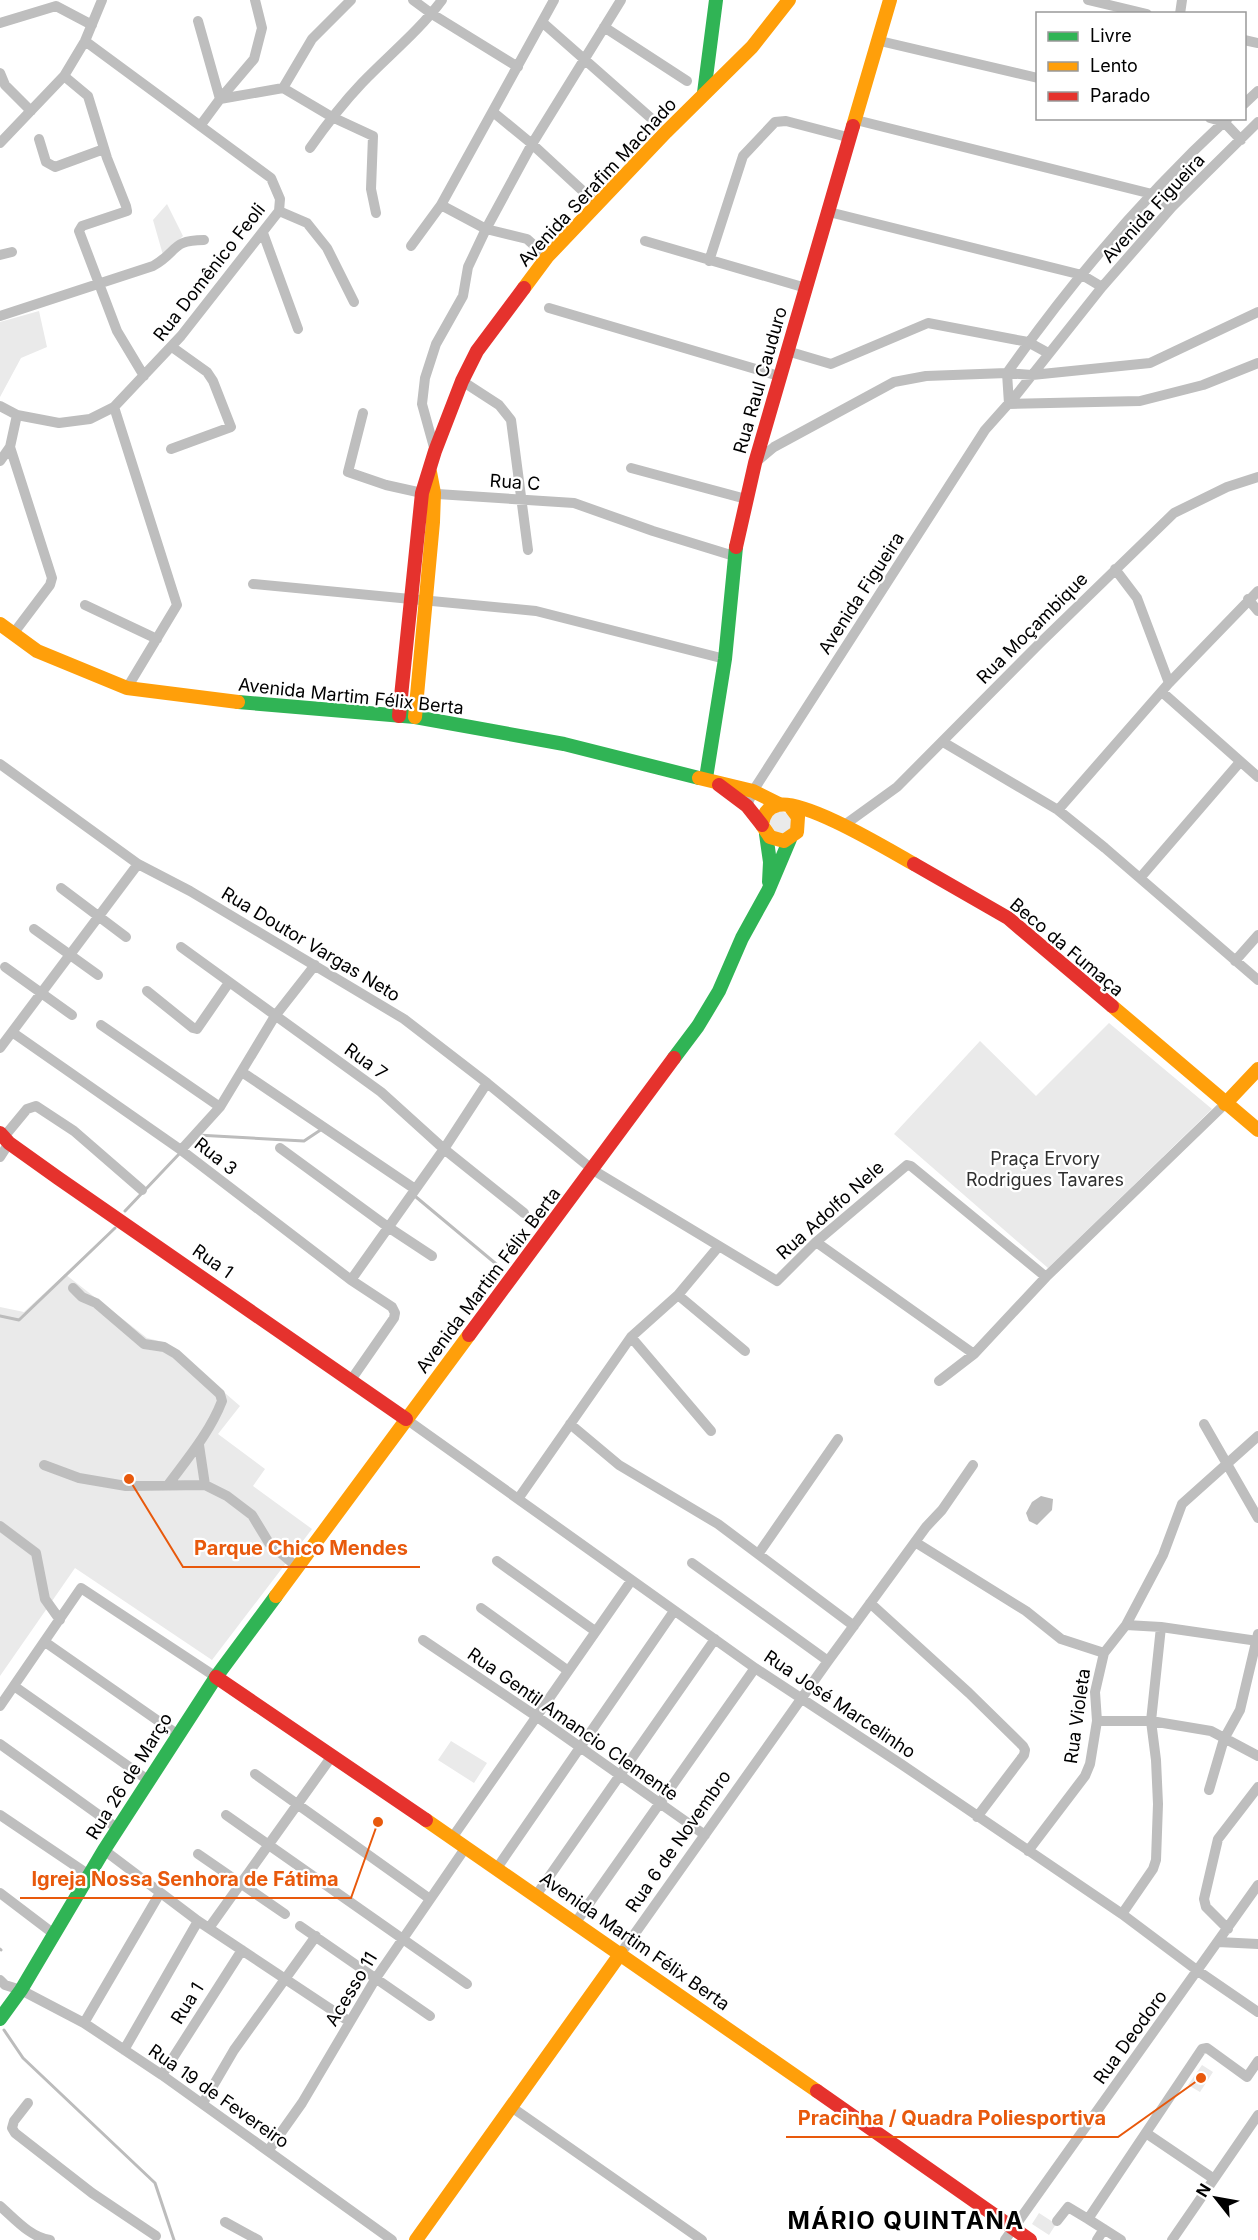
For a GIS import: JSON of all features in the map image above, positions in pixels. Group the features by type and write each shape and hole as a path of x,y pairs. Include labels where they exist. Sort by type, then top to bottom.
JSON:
{"street":[{"path":"0,143 64,76 85,41 102,0"},
{"path":"200,126 254,59 262,28 255,0"},
{"path":"413,0 518,67"},
{"path":"310,148 332,117 362,83 432,14 442,0"},
{"path":"435,452 422,404 425,378 436,344 463,296 468,267 486,229 532,144 621,0"},
{"path":"704,93 716,0"},
{"name":"Avenida Serafim Machado","path":"399,716 411,598 430,472 435,452 462,381 477,351 547,257 704,93 752,47 789,0"},
{"name":"Rua Raul Cauduro","path":"708,779 725,659 734,556 746,499 755,463 767,446 779,376 880,41 890,0"},
{"path":"1088,0 1139,12"},
{"path":"283,88 312,39 344,2"},
{"path":"411,246 441,205 542,22 549,2"},
{"path":"0,23 56,6 92,25"},
{"path":"198,21 220,99"},
{"path":"542,22 652,119"},
{"path":"604,27 687,81"},
{"name":"Rua Domênico Feoli","path":"0,406 17,416 59,423 90,419 114,407 172,347 279,212 280,199 271,178 85,41"},
{"path":"880,41 1036,78"},
{"path":"0,73 5,85 31,111"},
{"path":"64,76 88,96 105,154 127,211 79,228 117,331 144,376"},
{"path":"220,99 283,88 332,117 373,136 371,189 376,213"},
{"path":"1246,103 1258,91"},
{"path":"493,112 532,144 598,205"},
{"path":"856,120 1152,194 1172,207"},
{"path":"1226,120 1240,140"},
{"name":"Avenida Figueira","path":"1007,373 1028,342 1082,275 1152,194 1226,120"},
{"path":"710,261 743,156 776,122 786,121 851,138"},
{"name":"Avenida Figueira","path":"747,806 753,791 985,430 1009,404 1102,287 1172,207 1258,122"},
{"path":"39,139 46,162 55,168 105,154"},
{"path":"441,205 486,229 527,239 547,257"},
{"path":"279,212 307,223 327,249 354,302"},
{"path":"829,212 1082,275 1102,287"},
{"path":"263,233 298,329"},
{"path":"0,316 153,266 184,241 204,240"},
{"path":"645,241 806,288"},
{"path":"0,255 12,252"},
{"path":"549,308 779,376"},
{"path":"767,446 894,382 926,376 1007,373 1032,375 1150,363 1258,312"},
{"path":"787,351 831,364 928,323 1028,342 1048,353"},
{"path":"171,449 231,427 213,381 207,372 172,347"},
{"path":"1007,373 1006,388 1009,404 1140,401 1203,385 1258,363"},
{"path":"462,381 499,405 511,420 528,550"},
{"path":"114,407 177,605 127,688"},
{"name":"Rua C","path":"363,413 348,472 386,485 428,493 574,503 734,556"},
{"path":"0,461 10,447 17,416"},
{"path":"10,447 52,578 50,585 13,634"},
{"path":"631,468 746,499"},
{"name":"Rua Moçambique","path":"841,825 897,787 1174,513 1227,487 1258,477"},
{"name":"Avenida Serafim Machado","path":"416,717 427,600 428,493"},
{"path":"1115,569 1137,598 1166,688 1258,777"},
{"path":"253,584 536,611 725,659"},
{"path":"1058,810 1166,688 1258,591"},
{"path":"1248,599 1258,611"},
{"path":"85,605 157,639"},
{"name":"Avenida Martim Félix Berta","path":"0,624 37,651 127,688 265,705 416,717 564,744 753,791 784,805"},
{"path":"943,742 1058,810 1258,980"},
{"path":"1140,878 1240,762"},
{"name":"Rua Doutor Vargas Neto","path":"1,767 138,864 189,891 404,1019 487,1083 593,1170"},
{"name":"Avenida Martim Félix Berta","path":"708,779 747,806 764,830 770,862 768,891"},
{"path":"773,805 784,805 796,812 799,827 790,838 778,841 764,830 765,812 773,805"},
{"name":"Beco da Fumaça","path":"784,805 802,807 841,825 1008,918 1258,1130"},
{"name":"Beco da Fumaça","path":"799,827 810,824 841,825"},
{"name":"Avenida Martim Félix Berta","path":"216,1677 698,1026 719,991 742,938 768,891 790,838"},
{"path":"0,1048 138,864"},
{"path":"61,888 126,937"},
{"path":"34,929 98,975"},
{"path":"1235,961 1258,935"},
{"name":"Rua 7","path":"180,947 228,984 381,1092 444,1149 524,1214"},
{"path":"181,1150 220,1107 275,1016 315,965"},
{"path":"5,967 72,1015"},
{"path":"147,991 197,1029 228,984"},
{"path":"101,1025 220,1107"},
{"name":"Rua 3","path":"12,1032 181,1150 351,1280 392,1307 395,1313 394,1318 351,1380"},
{"path":"939,1381 974,1354 1046,1277 1225,1104 1258,1069"},
{"path":"242,1072 415,1189"},
{"path":"351,1280 444,1149 487,1083"},
{"path":"0,1157 4,1138 27,1109 36,1106 74,1131 142,1190"},
{"name":"Rua 1","path":"4,1138 406,1419"},
{"path":"280,1148 388,1227 432,1256"},
{"name":"Rua Adolfo Nele","path":"593,1170 777,1281 816,1242 907,1165 1046,1277"},
{"path":"816,1242 974,1354"},
{"path":"518,1499 631,1337 678,1295 719,1246"},
{"path":"74,1288 82,1297 96,1303 144,1344 164,1347 176,1354 220,1394 222,1401 220,1408 199,1445 168,1485"},
{"path":"678,1295 745,1351"},
{"path":"631,1337 711,1431"},
{"name":"Rua José Marcelinho","path":"406,1419 755,1668 1122,1914 1198,1971 1258,2012"},
{"path":"570,1424 619,1465 718,1524 854,1626"},
{"path":"1204,1424 1258,1518"},
{"name":"Rua Violeta","path":"1028,1851 1085,1776 1090,1764 1097,1721 1095,1692 1104,1653 1126,1625 1163,1556 1182,1504 1258,1436"},
{"path":"759,1553 838,1439"},
{"path":"199,1445 205,1485"},
{"path":"44,1465 79,1478 126,1486 205,1485 227,1496 252,1515 269,1543 297,1567"},
{"name":"Rua 6 de Novembro","path":"416,2240 828,1660 915,1542 942,1510 973,1465"},
{"path":"0,1526 36,1553 45,1599 60,1620 0,1706"},
{"path":"915,1542 1026,1611 1061,1639 1104,1653"},
{"path":"497,1561 595,1630"},
{"path":"692,1563 828,1660"},
{"path":"452,1838 631,1581"},
{"name":"Avenida Martim Félix Berta","path":"60,1620 81,1588 537,1894 1010,2234 1030,2240"},
{"path":"870,1603 969,1693 1025,1750 977,1817"},
{"path":"481,1608 567,1670"},
{"path":"497,1868 674,1611"},
{"path":"1126,1625 1257,1638 1239,1710 1224,1739 1209,1790"},
{"path":"1122,1914 1153,1869 1156,1860 1158,1804 1151,1721 1161,1627"},
{"path":"537,1894 715,1639"},
{"name":"Rua Gentil Amancio Clemente","path":"423,1640 705,1835"},
{"path":"45,1642 177,1734"},
{"path":"576,1922 755,1668"},
{"name":"Rua 26 de Março","path":"0,2019 21,1990 117,1828 216,1677"},
{"path":"14,1686 148,1780"},
{"path":"1097,1721 1151,1721 1211,1731 1258,1756"},
{"path":"0,1744 117,1828"},
{"path":"209,1928 332,1756"},
{"path":"255,1774 430,1899"},
{"path":"1228,1929 1204,1903 1216,1842 1258,1787"},
{"path":"0,1815 89,1875"},
{"path":"226,1815 467,1984"},
{"name":"Acesso 11","path":"268,2151 302,2103 376,1978 466,1847"},
{"path":"104,1850 198,1921 350,2022"},
{"path":"198,1854 285,1914"},
{"name":"Rua Deodoro","path":"1010,2234 1258,1886"},
{"path":"0,1893 54,1934"},
{"path":"84,2023 160,1893"},
{"path":"124,2050 198,1921"},
{"path":"300,1926 430,2016"},
{"path":"202,2103 234,2050 316,1936"},
{"path":"1218,1942 1258,1944"},
{"name":"Rua 1","path":"162,2075 242,1950"},
{"name":"Rua 19 de Fevereiro","path":"0,1980 5,1985 21,1990 84,2023 202,2103 392,2240"},
{"path":"1088,2219 1205,2047 1254,2079 1258,2061"},
{"path":"28,2103 14,2121 12,2128 15,2133 92,2193 156,2236"},
{"path":"510,2106 702,2240"},
{"path":"1172,2240 1258,2115"},
{"path":"1146,2133 1214,2179"},
{"path":"0,2206 28,2230 44,2240"},
{"path":"1057,2221 1068,2207 1088,2219 1102,2235 1121,2240"},
{"path":"225,2222 258,2240"}],"green space":[{"path":"167,204 183,236 163,255 153,220"},
{"path":"39,311 47,347 21,358 0,397 0,322"},
{"path":"781,811 792,816 791,832 776,836 769,821 773,814"},
{"name":"Praça Ervory Rodrigues Tavares","path":"1109,1023 1212,1109 1048,1268 894,1134 980,1041 1036,1096"},
{"path":"65,1274 147,1338 167,1343 240,1406 218,1434 265,1469 253,1486 312,1529 212,1660 75,1568 0,1676 0,1307 24,1312"},
{"path":"451,1741 487,1763 474,1783 438,1760"},
{"path":"1202,2065 1213,2072 1200,2092 1188,2085"},
{"path":"1039,2213 1056,2224 1049,2235 1032,2224"}],"shaded area":[{"path":"1041,1496 1053,1499 1052,1510 1037,1525 1029,1521 1026,1513 1032,1502"}],"waterway":[{"path":"197,1135 304,1141 322,1129"},
{"path":"125,1211 180,1153"},
{"path":"416,1197 501,1268"},
{"path":"0,1316 19,1320 115,1228"},
{"path":"4,2030 23,2058 155,2183 174,2240"}],"traffic: fast":[{"path":"704,93 716,0"},
{"path":"706,778 725,659 736,547"},
{"path":"238,702 415,717 564,744 699,778"},
{"path":"766,834 770,862 769,882"},
{"path":"674,1058 698,1026 719,991 742,938 768,891 790,839"},
{"path":"0,2019 21,1990 104,1850 216,1677 276,1596"}],"traffic: slow":[{"path":"524,288 547,257 666,132 752,47 789,0"},
{"path":"853,126 890,0"},
{"path":"415,717 433,522 434,493 430,472"},
{"path":"0,624 37,651 127,688 238,702"},
{"path":"699,778 753,791 779,804"},
{"path":"789,805 798,817 797,832 784,841 770,837 762,825 766,812 774,806 778,805 790,805 826,817 914,864"},
{"path":"1112,1006 1258,1130"},
{"path":"1225,1104 1258,1069"},
{"path":"276,1596 469,1335"},
{"path":"426,1820 817,2091"},
{"path":"416,2240 621,1953"}],"traffic: jam":[{"path":"736,547 755,463 853,126"},
{"path":"399,716 422,493 435,451 462,381 477,351 524,288"},
{"path":"719,785 747,806 762,825"},
{"path":"914,864 1008,918 1112,1006"},
{"path":"469,1335 674,1058"},
{"path":"0,1133 9,1143 58,1178 406,1419"},
{"path":"216,1677 426,1820"},
{"path":"817,2091 1030,2240"}],"place":[{"name":"Parque Chico Mendes","path":"129,1479"},
{"name":"Igreja Nossa Senhora de Fátima","path":"378,1822"},
{"name":"Pracinha / Quadra Poliesportiva","path":"1201,2078"}],"district":[{"name":"MÁRIO QUINTANA","path":"906,2220"}]}
